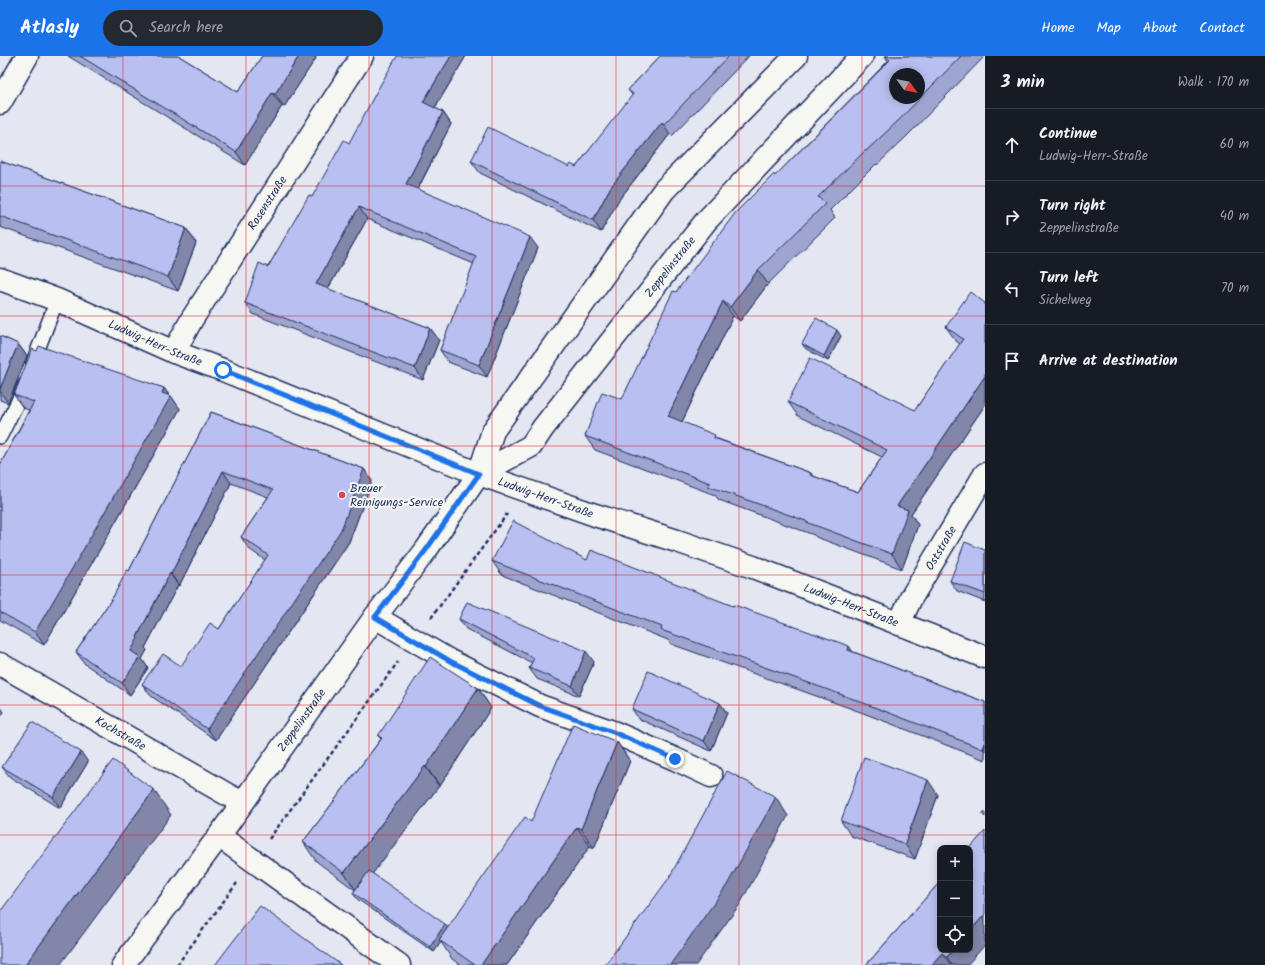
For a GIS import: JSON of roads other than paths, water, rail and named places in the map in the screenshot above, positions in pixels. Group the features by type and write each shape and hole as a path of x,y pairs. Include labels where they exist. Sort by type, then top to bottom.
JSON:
{"street":[{"path":"0,103 27,56"},
{"name":"Rosenstraße","path":"174,352 192,319 362,56"},
{"name":"Zeppelinstraße","path":"123,965 219,836 375,617 426,550 479,474 493,431 664,190 796,56"},
{"name":"Zeppelinstraße","path":"479,474 531,446 543,428 706,221 862,56"},
{"name":"Ludwig-Herr-Straße","path":"0,279 57,300 174,352 223,370 479,474 753,567 985,657"},
{"name":"Oststraße","path":"899,624 911,598 985,474"},
{"path":"375,617 450,661 540,706 613,732 711,776"},
{"name":"Kochstraße","path":"0,664 242,802"},
{"path":"219,836 399,965"}],"lane":[{"path":"0,437 19,399 57,300"}],"place":[{"name":"Breuer Reinigungs-Service","path":"342,495"}]}
